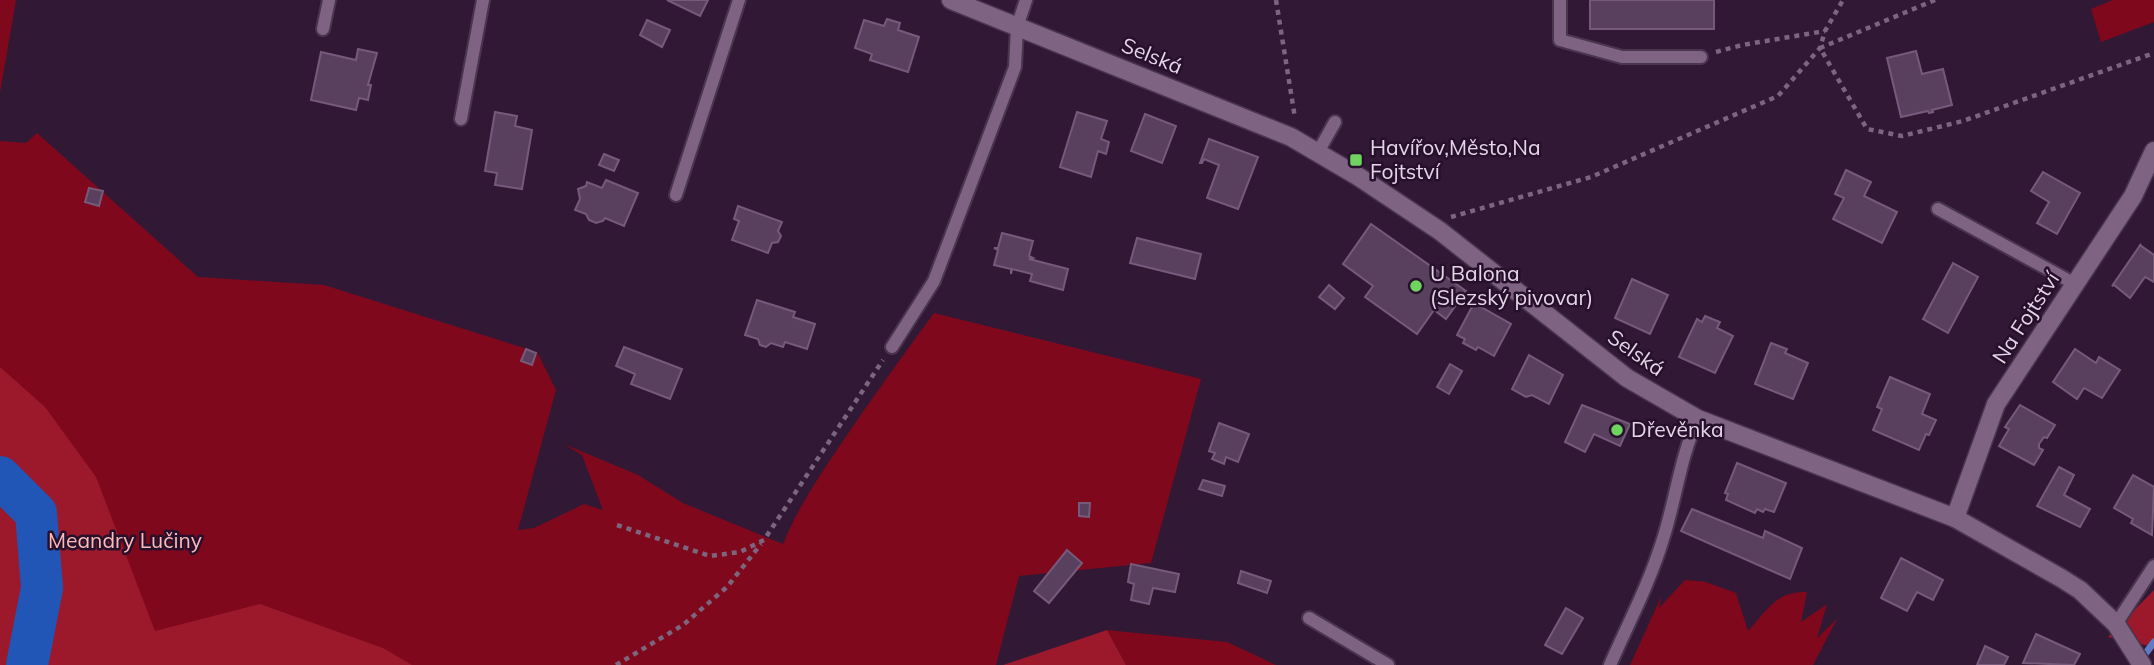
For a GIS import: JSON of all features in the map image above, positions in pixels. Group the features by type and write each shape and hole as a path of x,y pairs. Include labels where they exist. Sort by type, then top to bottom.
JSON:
{"street":[{"name":"Selská","path":"951,0 1291,137 1318,152 1440,231 1627,378 1698,419 1955,518 2080,590 2116,624 2142,665"},
{"name":"Na Fojtství","path":"1955,518 1996,404 2133,195 2154,151"}],"lane":[{"path":"323,29 329,0"},
{"path":"461,119 483,0"},
{"path":"676,195 739,0"},
{"path":"892,347 934,281 1015,67 1017,27 1026,0"},
{"path":"1560,0 1560,40 1622,57 1701,57"},
{"path":"1318,152 1335,122"},
{"path":"1938,209 2075,284"},
{"path":"1610,665 1662,542 1679,485 1686,445 1698,419"},
{"path":"2116,624 2154,566"},
{"path":"1309,618 1388,665"}],"path":[{"path":"1276,0 1297,126"},
{"path":"1440,231 1448,218 1591,177 1777,96 1820,48 1825,31 1843,0"},
{"path":"1820,48 1935,0"},
{"path":"1701,57 1742,45 1825,31"},
{"path":"1820,48 1867,129 1902,136 1963,121 2154,53"},
{"path":"616,665 683,625 727,587 764,540 892,347"},
{"path":"617,525 710,556 740,552 764,540"}],"green space":[{"path":"0,0 16,0 0,93"},
{"path":"2113,0 2154,0 2154,22 2101,42 2091,9"},
{"name":"Meandry Lučiny","path":"37,133 198,277 324,285 537,352 556,390 518,530 534,528 584,504 603,510 582,455 564,444 638,475 683,503 783,544 826,466 934,313 1201,379 1151,563 1019,576 996,665 0,665 0,141 26,143"},
{"path":"1685,580 1706,582 1736,593 1748,631 1779,599 1796,593 1807,592 1801,622 1827,604 1817,638 1837,619 1813,665 1630,665 1662,595 1659,608"},
{"path":"1107,630 1227,642 1276,665 1126,665"}],"shaded area":[{"path":"0,367 45,407 96,477 155,631 260,604 383,648 412,665 0,665"},
{"path":"2154,590 2154,647 2108,637"},
{"path":"1107,630 1126,665 1003,665"}],"building":[{"path":"667,0 708,0 700,16"},
{"path":"1590,0 1714,0 1714,29 1590,29"},
{"path":"887,19 900,23 898,30 919,37 908,72 870,60 872,54 855,48 864,20 884,26"},
{"path":"647,20 670,30 662,47 640,35"},
{"path":"358,49 377,53 368,85 371,85 368,100 359,98 356,110 311,100 321,52 356,60"},
{"path":"1916,51 1922,74 1943,69 1952,105 1929,113 1928,111 1901,117 1887,58"},
{"path":"495,112 517,116 515,126 532,130 522,189 495,185 497,173 485,171"},
{"path":"1077,112 1107,121 1101,139 1109,142 1106,154 1098,151 1091,177 1060,167"},
{"path":"1145,114 1176,126 1162,163 1131,151"},
{"path":"1209,139 1258,157 1238,209 1207,198 1219,165 1204,159 1200,163"},
{"path":"604,154 619,160 614,171 599,165"},
{"path":"1846,170 1871,182 1864,196 1897,212 1882,243 1833,219 1844,198 1835,194"},
{"path":"2043,172 2080,193 2057,234 2037,223 2049,202 2031,191"},
{"path":"606,180 638,193 624,226 605,218 596,223 589,220 586,214 575,210 580,199 578,189 586,186 587,182 602,188"},
{"path":"89,188 103,191 99,206 85,202"},
{"path":"738,206 782,222 778,231 781,236 778,242 772,243 768,253 732,240 739,221 734,219"},
{"path":"1371,224 1466,291 1446,319 1434,310 1417,334 1365,297 1373,286 1343,264"},
{"path":"1002,233 1033,241 1029,256 1033,258 1029,259 1068,269 1063,290 1030,281 1032,274 1012,269 1011,274 1011,269 994,265 998,250 994,248 998,248"},
{"path":"1137,238 1201,254 1195,279 1130,263"},
{"path":"2140,245 2154,255 2154,282 2145,277 2130,298 2112,286"},
{"path":"1953,263 1978,277 1948,333 1923,319"},
{"path":"1632,279 1668,295 1650,334 1615,318"},
{"path":"1329,285 1344,298 1335,309 1319,297"},
{"path":"757,300 795,312 793,317 815,324 807,349 785,342 783,347 771,343 766,347 760,345 758,339 745,335"},
{"path":"1474,303 1511,324 1494,356 1478,347 1476,350 1463,343 1465,339 1457,335"},
{"path":"1705,316 1720,322 1717,328 1733,336 1715,373 1679,357 1697,319 1702,322"},
{"path":"1771,343 1787,349 1785,353 1808,363 1793,399 1755,384"},
{"path":"624,347 682,369 670,399 631,384 635,374 616,366"},
{"path":"526,349 536,353 532,365 521,361"},
{"path":"2075,349 2096,363 2099,357 2120,370 2102,398 2084,388 2077,399 2053,382"},
{"path":"1529,355 1563,375 1549,404 1532,395 1526,397 1512,389"},
{"path":"1450,364 1462,371 1449,394 1437,387"},
{"path":"1890,377 1930,394 1922,414 1936,420 1919,450 1873,430 1882,409 1877,407"},
{"path":"1582,405 1630,424 1620,446 1594,434 1585,452 1565,442"},
{"path":"2020,405 2055,425 2047,438 2044,437 2039,444 2039,448 2043,450 2034,465 1999,446 2009,429 2005,427"},
{"path":"1219,423 1249,434 1238,462 1226,457 1224,464 1212,459 1215,453 1209,451"},
{"path":"1737,463 1786,483 1774,512 1757,509 1755,513 1726,500 1728,494 1725,493"},
{"path":"2059,467 2074,475 2064,495 2090,509 2080,527 2037,506"},
{"path":"2133,475 2154,487 2152,535 2131,523 2133,519 2114,508"},
{"path":"1203,480 1225,486 1222,496 1199,489"},
{"path":"1079,503 1090,503 1089,517 1079,516"},
{"path":"1692,509 1763,538 1765,531 1802,548 1790,579 1681,531"},
{"path":"1067,550 1082,563 1049,603 1034,591"},
{"path":"1901,558 1943,580 1933,600 1917,592 1907,611 1881,598"},
{"path":"1131,564 1179,574 1175,592 1153,588 1149,604 1131,600 1134,584 1128,582"},
{"path":"1241,571 1271,581 1267,593 1238,583"},
{"path":"1566,608 1583,618 1562,654 1545,645"},
{"path":"2036,634 2080,654 2074,665 2023,663"},
{"path":"1985,646 2008,657 2004,665 1977,665"}],"waterway":[{"path":"0,477 36,513 42,588 27,665"},
{"path":"2140,661 2154,642"}],"place":[{"name":"Havířov,Město,Na Fojtství","path":"1356,160"},
{"name":"U Balona (Slezský pivovar)","path":"1416,286"},
{"name":"Dřevěnka","path":"1617,430"}]}
